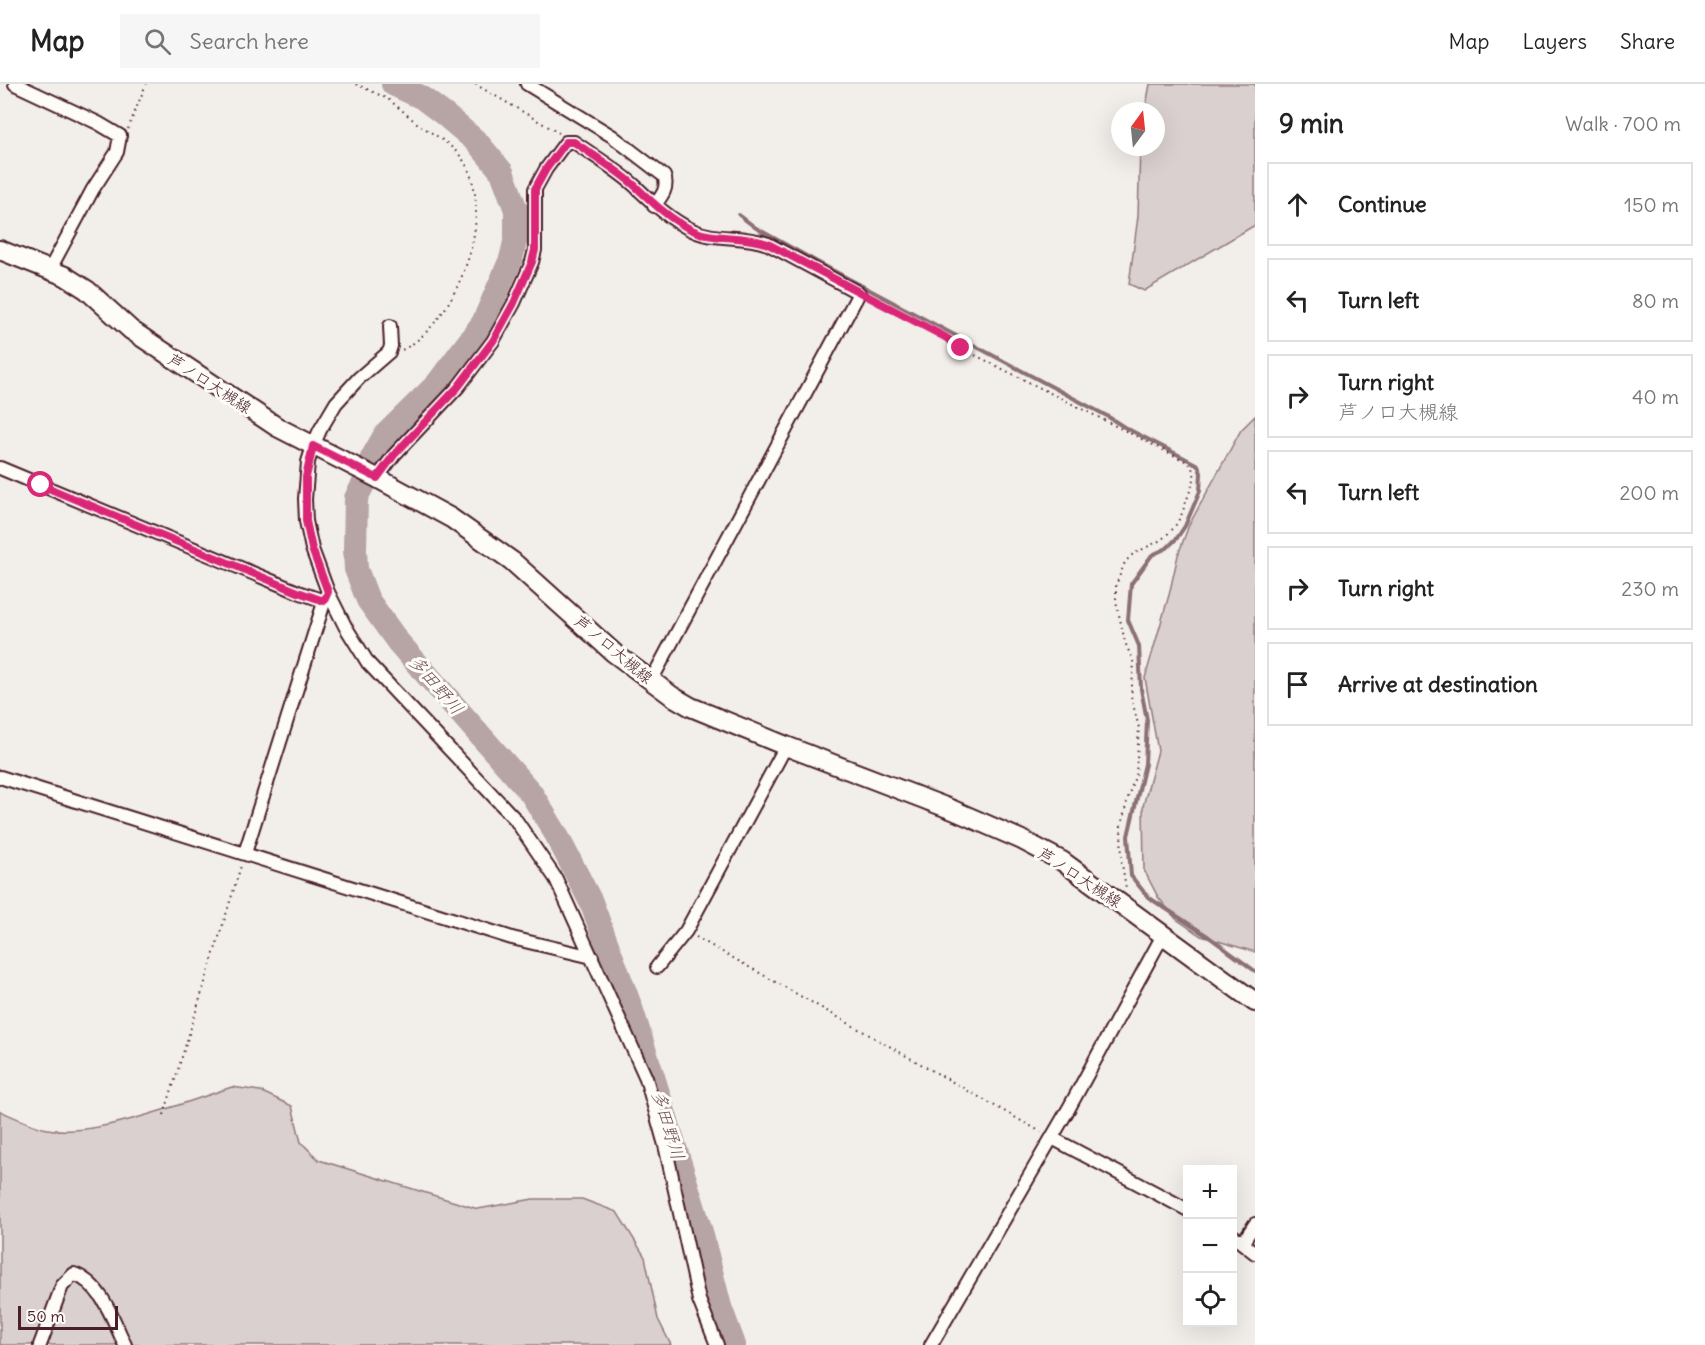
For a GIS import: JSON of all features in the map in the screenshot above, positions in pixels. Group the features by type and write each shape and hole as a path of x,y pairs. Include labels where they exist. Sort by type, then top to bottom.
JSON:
{"main road":[{"name":"芦ノ口大槻線","path":"0,250 50,269 87,290 131,330 277,427 451,518 538,582 614,653 691,707 1022,840 1062,861 1255,1002"}],"street":[{"path":"15,84 98,123 120,136 117,152 93,189 50,269"},
{"path":"527,84 612,136 664,176 667,182 664,191 654,206"},
{"path":"377,478 394,455 458,387 493,341 514,303 532,262 535,250 535,189 560,147 566,142 574,142 633,185 654,206 691,230 706,236 743,237 768,244 859,293 651,681"},
{"path":"390,326 390,350 336,403 313,446 306,477 306,521 326,597 368,663 515,819 556,879 646,1078 665,1145 699,1300 717,1345"},
{"path":"0,468 298,592 326,597"},
{"path":"245,854 326,597"},
{"path":"657,967 686,931 786,746"},
{"path":"0,777 500,934 592,957"},
{"path":"931,1345 1052,1138 1163,935"},
{"path":"1052,1138 1183,1207"},
{"path":"1255,1224 1238,1239 1255,1252"},
{"path":"40,1345 62,1286 74,1274 86,1278 95,1289 108,1309 125,1345"}],"path":[{"path":"120,136 127,131 146,84"},
{"path":"356,84 388,99 421,126 439,137 460,156 470,174 474,194 476,218 471,253 461,282 433,325 417,342 403,350 390,350"},
{"path":"475,84 574,142"},
{"path":"859,293 945,337 961,348 1187,462 1194,470 1193,484 1174,528 1161,540 1133,554 1122,569 1116,585 1116,602 1125,642 1134,664 1130,686 1139,728 1136,774 1122,826 1122,864 1126,883 1122,905"},
{"path":"164,1115 245,854"},
{"path":"686,931 1052,1138"}],"shaded area":[{"path":"1150,84 1255,84 1255,225 1144,291 1129,284 1138,216 1140,156 1165,156 1165,102 1147,102"},
{"path":"1255,416 1255,952 1201,936 1176,919 1158,897 1144,870 1143,806 1158,751 1145,678 1178,555 1189,525 1241,430"},
{"path":"232,1087 260,1091 292,1106 301,1142 319,1160 478,1209 533,1199 582,1199 617,1212 645,1257 658,1319 671,1345 0,1345 0,1111 43,1128 85,1129 138,1118"}],"waterway":[{"name":"多田野川","path":"393,84 421,97 445,115 477,142 502,172 516,210 516,238 511,259 483,323 437,384 385,435 372,458 366,479 356,498 356,569 368,600 398,642 531,793 556,834 591,902 631,1008 700,1228 720,1307 734,1345"},
{"path":"739,215 756,228 819,263 1198,465 1201,473 1200,491 1185,526 1167,548 1152,555 1131,584 1128,620 1139,646 1141,689 1147,720 1145,764 1128,836 1131,876 1148,897 1255,971"}],"route":[{"path":"41,485 324,601 328,592 308,537 304,498 308,462 313,446 377,478 394,455 458,387 493,341 514,303 535,250 535,189 560,147 566,142 574,142 612,168 654,206 691,230 706,236 743,237 768,244 945,337 961,348"}]}
